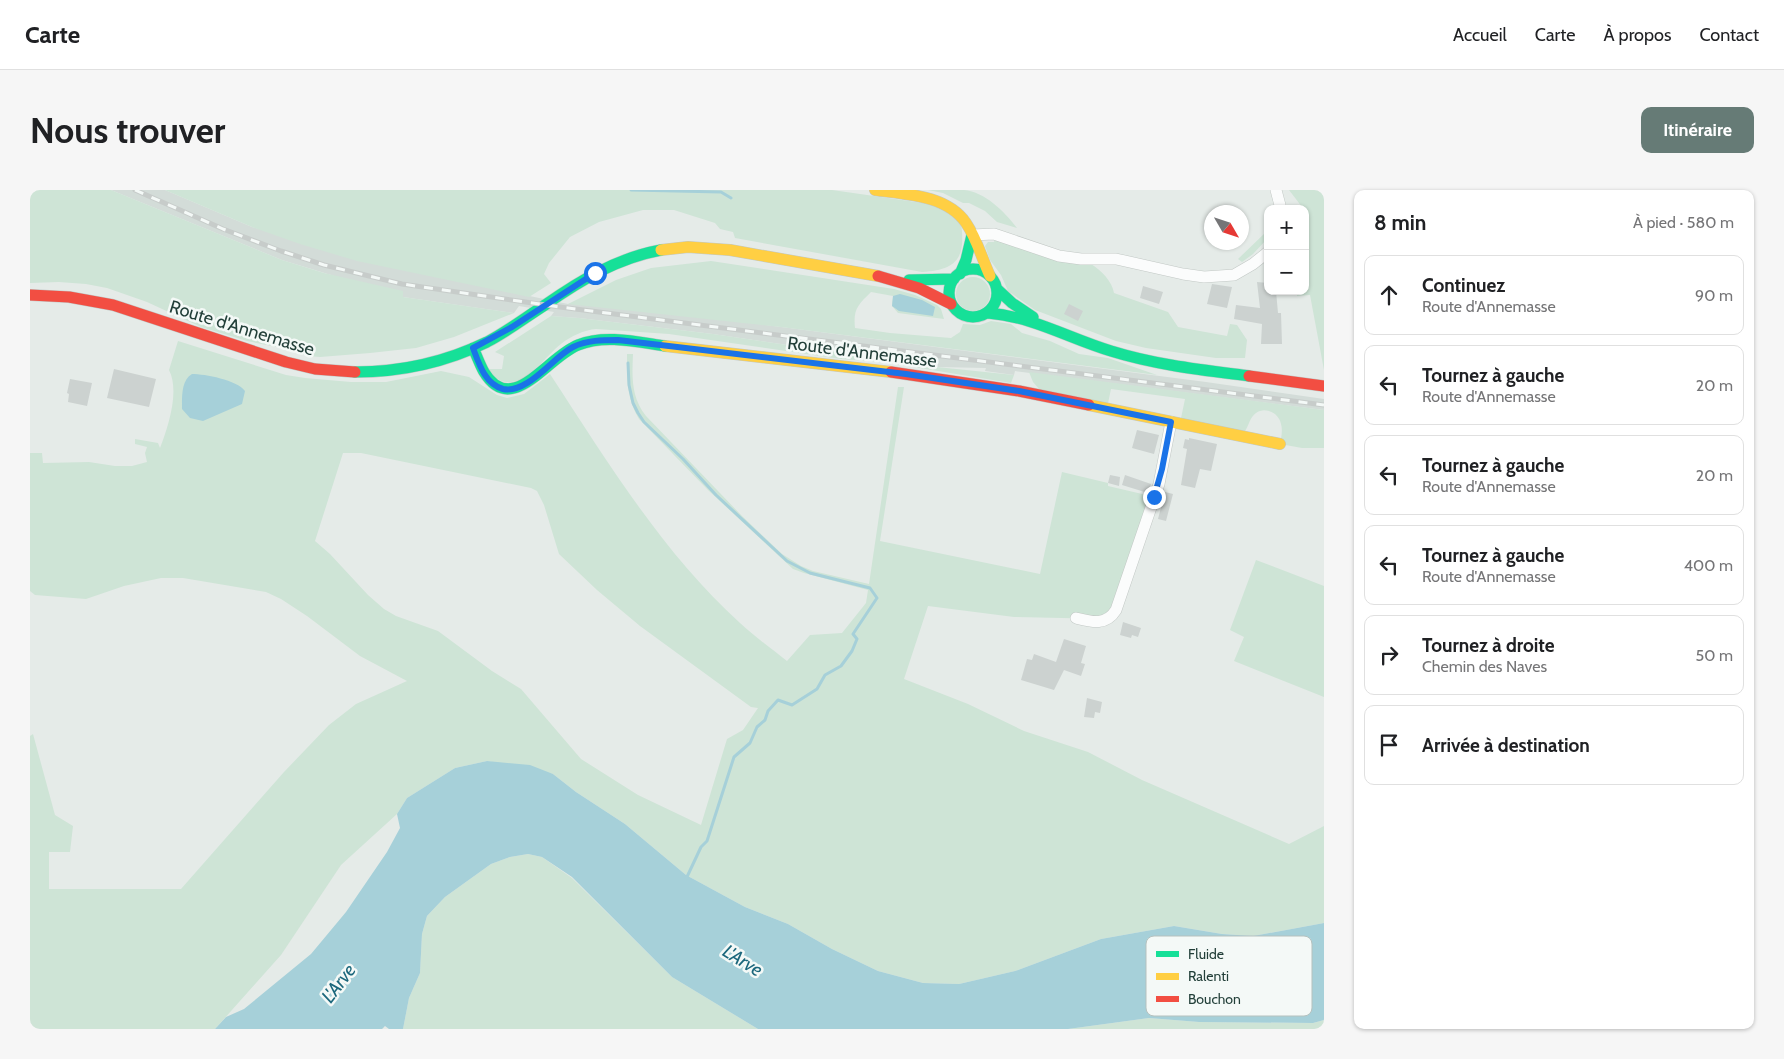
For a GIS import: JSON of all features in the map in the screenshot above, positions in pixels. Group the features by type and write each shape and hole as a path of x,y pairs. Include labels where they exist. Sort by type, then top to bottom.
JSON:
{"main road":[{"path":"875,190 908,195 948,205 961,216 972,235 990,276"},
{"path":"952,304 949,291 966,260 972,235"},
{"name":"Route d'Annemasse","path":"30,295 69,297 113,305 308,369 330,372 381,372 437,361 473,348 512,327 595,273 626,258 658,250 706,246 905,282 942,298 952,304 959,313 968,317 978,317 988,313 1006,315 1044,325 1102,348 1133,356 1173,365 1324,386"},
{"name":"Route d'Annemasse","path":"905,282 913,279 938,281 957,276 967,270 983,271 990,276 997,289 1012,303 1044,325"},
{"path":"988,313 996,302 997,289"},
{"name":"Route d'Annemasse","path":"473,348 486,378 494,385 505,389 519,388 530,382 564,352 574,346 584,342 618,340 906,374 1019,391 1280,444"}],"street":[{"path":"1276,190 1280,205"},
{"path":"972,235 994,234 1059,256 1081,259 1116,259 1176,273 1204,277 1234,275 1264,255"},
{"path":"1076,618 1101,622 1108,619 1116,610 1159,484 1171,422"}],"shaded area":[{"path":"111,190 165,190 252,227 462,282 568,304 581,301 1206,382 1324,399 1324,410 1015,371 1014,375 985,371 986,368 937,367 713,334 551,316 554,312 519,306 514,313 403,297 282,260"}],"green space":[{"path":"30,190 111,190 282,260 324,273 403,291 403,297 514,313 454,337 416,348 370,353 320,357 308,356 282,348 247,341 201,327 147,302 107,288 59,282 30,283"},
{"path":"165,190 832,190 937,205 961,223 962,245 960,253 951,265 934,271 922,272 735,238 733,232 720,229 715,223 674,210 643,210 599,222 570,237 549,263 544,274 551,283 529,297 357,261 252,227"},
{"path":"928,190 964,190 979,194 994,203 1017,228 997,222 985,211 969,203 963,203 943,193"},
{"path":"1289,190 1324,190 1324,370 1310,295 1297,296 1309,295 1309,205 1300,205"},
{"path":"1264,234 1264,242 1242,262 1238,259"},
{"path":"995,239 1091,264 1106,276 1114,293 1168,312 1178,327 1227,336 1230,324 1237,325 1247,340 1245,358 1216,358 1146,348 1116,341 1035,310 1008,291 1001,275 990,260 985,246 988,242 994,242"},
{"path":"711,261 894,289 915,295 937,305 941,309 944,319 898,313 892,306 893,296 871,292 857,308 855,328 951,338 960,332 963,324 980,325 991,321 1011,324 1022,333 1050,341 1079,354 1108,358 1157,375 781,327 568,304 616,280 651,268"},
{"path":"973,277 980,278 985,282 989,287 989,301 985,306 980,310 973,311 966,310 961,306 957,301 956,294 957,287 961,282 966,278"},
{"path":"551,316 713,334 937,367 1014,375 1011,383 883,362 841,359 669,334 596,329 582,332 565,341 533,371 517,381 508,382 496,378 488,369 502,369 504,356 495,352"},
{"path":"178,341 286,375 305,378 351,382 386,382 441,371 469,377 497,395 507,398 524,394 550,374 637,504 685,566 740,623 787,661 810,635 842,633 866,603 868,590 793,569 708,490 639,419 629,395 627,354 633,354 635,394 646,416 742,516 782,554 813,571 869,584 898,387 904,387 880,541 1040,574 1062,472 1108,483 1108,486 1155,497 1108,619 1014,617 928,606 904,679 968,704 1024,731 1088,752 1142,780 1289,844 1324,826 1324,923 1253,936 1222,934 1174,926 1101,939 1015,971 959,984 923,983 878,971 832,949 788,924 745,907 686,875 625,824 576,792 553,774 487,761 455,768 407,798 397,814 341,865 281,955 215,1029 30,1029 30,736 33,734 55,815 73,826 70,852 49,852 49,889 181,889 284,772 329,725 356,704 407,681 360,656 307,616 281,599 266,592 183,578 161,578 124,586 86,599 35,595 30,591 30,453 42,453 43,463 89,462 115,466 132,466 147,462 145,453 147,447 135,444 135,439 158,443 160,448 172,409 173,388 169,370","holes":["343,453 361,453 531,488 537,491 544,505 559,554 597,590 640,626 751,707 758,708 743,730 727,739 701,825 638,795 581,759 521,689 492,671 438,631 396,616 384,609 315,541"]},
{"path":"1029,372 1324,410 1324,448 1302,448 1280,444 1282,429 1280,420 1271,412 1263,410 1254,415 1245,431 1180,423 1185,399 1111,389 1107,408 1040,390 1033,382"},
{"path":"1256,560 1324,586 1324,697 1234,661 1244,637 1230,630"},
{"path":"528,854 542,857 572,878 672,977 758,1029 403,1029 409,998 420,973 422,934 427,916 445,897 491,864 510,857"},
{"path":"1149,1018 1199,1022 1313,1023 1324,1020 1324,1029 1068,1029"}],"water":[{"path":"900,294 922,300 935,307 933,316 899,311 892,306 893,296"},
{"path":"192,374 220,378 241,387 245,391 242,404 203,421 190,418 182,409 182,400 184,385"},
{"name":"L'Arve","path":"487,761 530,765 553,774 576,792 625,824 686,875 745,907 788,924 832,949 878,971 923,983 959,984 1015,971 1101,939 1174,926 1222,934 1253,936 1324,923 1324,1020 1313,1023 1199,1022 1149,1018 1068,1029 758,1029 672,977 572,877 542,857 528,854 510,857 491,864 445,897 427,916 422,934 420,973 409,998 403,1029 389,1029 385,1026 382,1029 215,1029 226,1017 244,1009 311,954 346,912 387,852 400,828 397,814 407,798 455,768"}],"building":[{"path":"1257,282 1264,283 1264,295 1276,295 1278,313 1281,313 1282,344 1261,344 1262,324 1234,319 1236,305 1260,308"},
{"path":"1212,284 1232,287 1227,308 1207,304"},
{"path":"1143,286 1163,292 1159,304 1140,298"},
{"path":"1069,304 1083,311 1078,321 1064,314"},
{"path":"114,369 156,379 149,407 107,398"},
{"path":"70,379 92,383 87,406 68,402 69,394 67,393"},
{"path":"1137,430 1159,435 1154,454 1132,448"},
{"path":"1189,438 1217,444 1211,471 1200,469 1195,488 1181,485 1187,449 1183,448 1185,439 1189,440"},
{"path":"1110,475 1120,477 1119,486 1108,483"},
{"path":"1125,475 1151,484 1148,493 1122,485"},
{"path":"1165,492 1173,494 1166,521 1158,519"},
{"path":"1123,622 1141,628 1138,637 1132,635 1131,638 1120,635"},
{"path":"1064,639 1086,646 1081,663 1085,664 1081,676 1064,670 1054,690 1021,680 1027,659 1032,660 1034,654 1056,662"},
{"path":"1087,698 1102,702 1100,713 1095,712 1094,718 1084,717"}],"waterway":[{"path":"631,190 721,192 731,198"},
{"path":"628,363 629,385 633,403 638,413 644,422 683,459 716,495 787,561 810,573 870,588 877,598 853,634 857,639 852,651 841,666 825,675 817,689 792,705 778,700 768,711 765,720 757,727 750,743 734,757 707,841 701,847 686,879"}],"railway":[{"path":"135,190 223,229 281,251 324,265 402,284 560,307 1324,405"}],"traffic: fast":[{"path":"960,274 966,260 972,235"},
{"path":"355,372 406,368 456,355 487,342 600,271 629,258 661,250"},
{"path":"968,269 978,269 990,276 997,288 997,293 997,298 990,310 978,317 968,317 960,313 953,306 949,298 949,288 953,280 960,273 968,269"},
{"path":"909,280 954,279"},
{"path":"997,289 1012,303 1033,317"},
{"path":"988,313 1005,315 1036,323 1095,346 1128,356 1249,376"},
{"path":"473,348 484,372 495,385 506,389 518,387 530,380 566,351 588,342 610,339 665,346"}],"traffic: slow":[{"path":"875,190 912,195 937,201 958,214 966,223 973,236 990,276"},
{"path":"661,250 688,247 730,250 878,276"},
{"path":"665,346 891,372"},
{"path":"1089,405 1280,444"}],"traffic: jam":[{"path":"878,276 919,288 951,304"},
{"path":"30,295 69,297 113,305 286,362 315,369 355,372"},
{"path":"891,372 1019,391 1089,405"},
{"path":"1249,376 1324,386"}],"route":[{"path":"595,273 512,327 473,348 486,378 494,385 505,389 519,388 530,382 564,352 574,346 584,342 618,340 906,374 1048,396 1171,422 1159,484 1154,497"}]}
